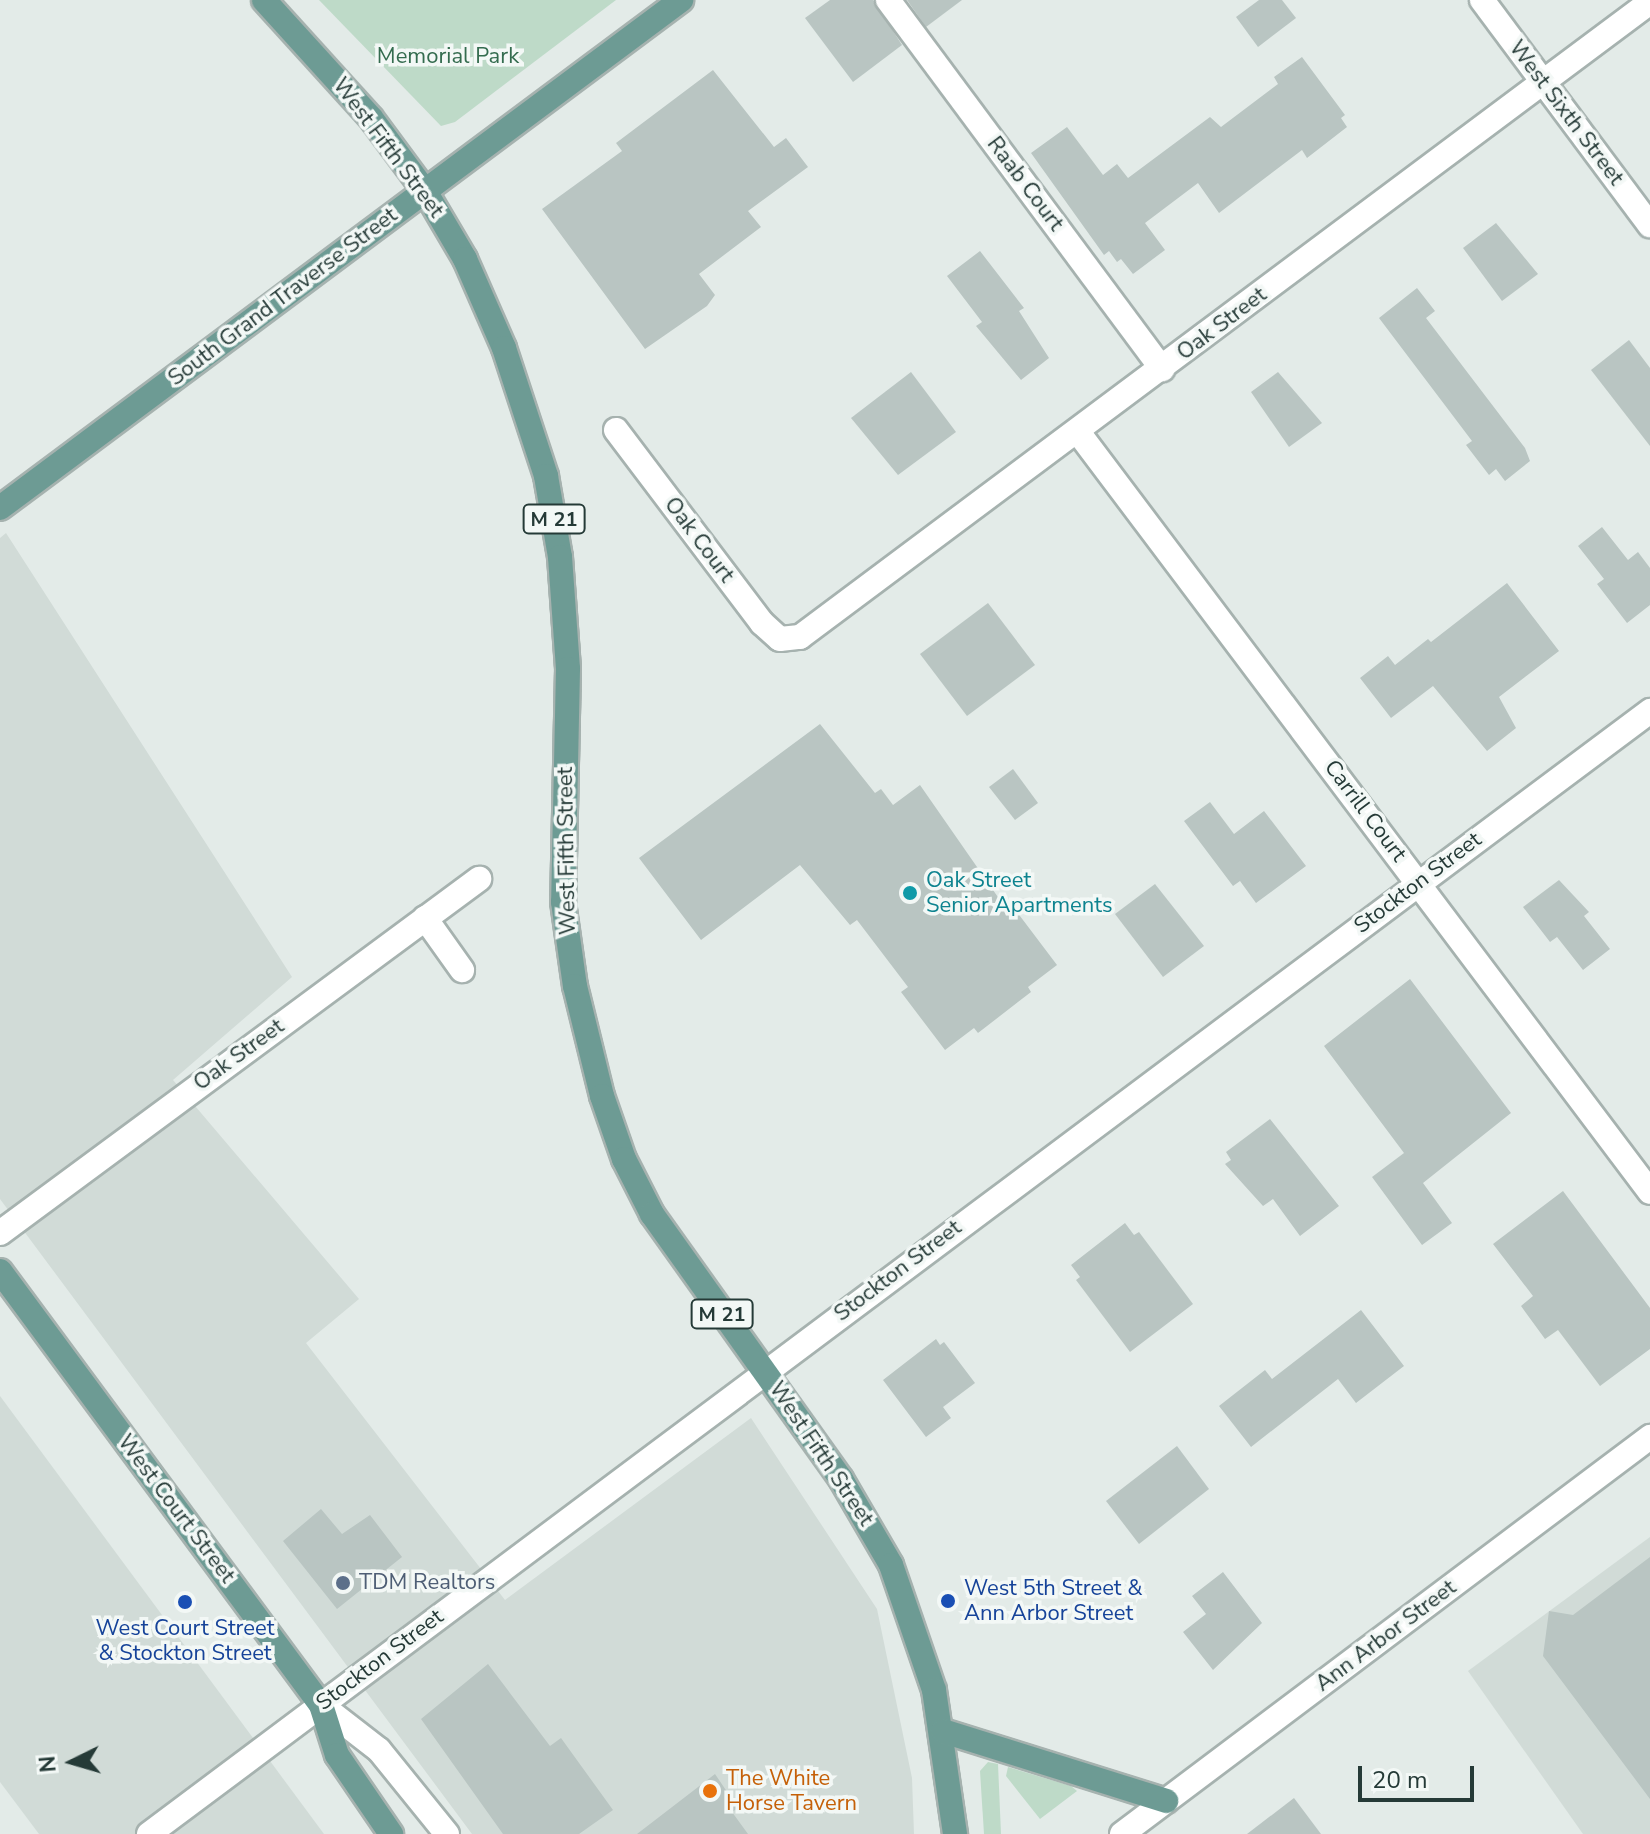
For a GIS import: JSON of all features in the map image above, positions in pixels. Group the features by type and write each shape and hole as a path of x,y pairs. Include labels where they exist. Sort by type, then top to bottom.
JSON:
{"main road":[{"name":"West Fifth Street","path":"264,0 371,118 425,191 465,259 504,348 552,509 568,669 563,902 590,1054 638,1190 841,1479 891,1565 921,1641 943,1731 955,1834"},
{"name":"South Grand Traverse Street","path":"0,508 681,0"},
{"name":"West Court Street","path":"0,1271 321,1705 337,1755 391,1834"},
{"path":"943,1731 1166,1801"}],"street":[{"name":"Raab Court","path":"888,0 1162,369"},
{"name":"West Sixth Street","path":"1482,0 1650,225"},
{"name":"Oak Street","path":"790,640 833,616 1650,2"},
{"name":"Oak Court","path":"616,430 762,623 775,636 790,640"},
{"name":"Carrill Court","path":"1078,432 1650,1192"},
{"name":"Stockton Street","path":"149,1834 1650,711"},
{"name":"Oak Street","path":"0,1233 479,879"},
{"path":"425,918 462,970"},
{"name":"Ann Arbor Street","path":"1122,1834 1650,1437"},
{"path":"321,1705 379,1750 447,1834"}],"shaded area":[{"path":"6,533 292,977 173,1080 359,1299 306,1343 505,1600 751,1418 877,1609 912,1778 914,1834 472,1834 0,1199 0,538"},
{"path":"0,1396 324,1834 39,1834 0,1782"},
{"path":"1650,1537 1650,1834 1583,1834 1468,1671"}],"green space":[{"name":"Memorial Park","path":"319,0 616,0 455,122 441,126"},
{"path":"988,1762 998,1764 1001,1834 984,1834 980,1771"},
{"path":"1008,1767 1071,1786 1077,1791 1040,1819 1006,1776"}],"building":[{"path":"830,0 873,0 902,45 853,82 805,18"},
{"path":"907,0 962,0 926,27"},
{"path":"1259,0 1282,0 1296,18 1258,47 1236,17"},
{"path":"1302,57 1345,115 1341,118 1347,127 1307,158 1302,150 1219,213 1198,183 1145,223 1165,250 1133,274 1121,259 1117,262 1109,251 1104,255 1031,153 1067,127 1103,175 1117,164 1128,178 1210,117 1221,127 1278,84 1274,77"},
{"path":"713,70 774,147 786,138 808,167 748,211 761,227 699,274 715,295 707,306 645,349 542,209 622,151 616,143"},
{"path":"1496,223 1538,274 1502,301 1463,248"},
{"path":"980,251 1024,308 1019,311 1049,358 1021,380 976,326 982,322 947,276"},
{"path":"1417,288 1435,311 1426,318 1525,448 1530,461 1505,481 1496,469 1489,475 1466,445 1472,441 1379,318"},
{"path":"1629,340 1650,368 1650,446 1591,370"},
{"path":"911,372 956,432 898,475 851,418"},
{"path":"1278,372 1322,423 1289,447 1251,392"},
{"path":"1602,527 1628,560 1638,552 1650,568 1650,605 1627,623 1597,584 1604,579 1578,546"},
{"path":"1507,583 1559,651 1499,697 1516,728 1487,751 1433,686 1391,718 1360,678 1388,656 1395,665 1428,639 1431,642"},
{"path":"988,603 1035,665 967,716 920,654"},
{"name":"Oak Street Senior Apartments","path":"820,724 875,793 881,789 893,805 920,785 1009,913 1014,908 1057,965 1028,987 1031,992 978,1033 974,1028 945,1050 901,992 908,987 857,920 850,925 800,865 701,940 639,858"},
{"path":"1013,769 1038,803 1015,820 989,787"},
{"path":"1210,802 1234,834 1264,811 1306,866 1256,903 1240,881 1233,886 1184,821"},
{"path":"1559,880 1589,912 1584,916 1610,949 1583,970 1557,937 1550,942 1523,907"},
{"path":"1155,884 1204,946 1163,977 1115,914"},
{"path":"1410,979 1511,1113 1423,1183 1452,1223 1422,1245 1372,1177 1404,1153 1324,1046"},
{"path":"1270,1119 1339,1206 1300,1236 1273,1199 1263,1206 1225,1164 1231,1160 1226,1152"},
{"path":"1563,1191 1650,1308 1650,1349 1600,1386 1558,1330 1545,1339 1521,1306 1533,1296 1493,1244"},
{"path":"1125,1223 1134,1235 1139,1232 1193,1304 1130,1352 1076,1280 1080,1277 1071,1265"},
{"path":"1361,1310 1404,1366 1356,1403 1338,1379 1251,1447 1219,1406 1265,1370 1272,1379"},
{"path":"936,1339 940,1345 944,1342 975,1383 943,1407 951,1418 926,1437 883,1380"},
{"path":"1177,1446 1209,1489 1139,1544 1106,1501"},
{"name":"TDM Realtors","path":"321,1509 342,1534 370,1515 402,1557 337,1609 283,1541"},
{"path":"1650,1557 1650,1799 1543,1656 1549,1611 1573,1615"},
{"path":"1223,1572 1262,1623 1213,1670 1183,1632 1206,1614 1192,1596"},
{"path":"488,1664 550,1746 561,1738 613,1810 579,1834 503,1834 421,1719"},
{"name":"The White Horse Tavern","path":"715,1774 738,1808 732,1812 748,1834 637,1834"},
{"path":"1294,1798 1321,1834 1247,1834"}],"place":[{"name":"Oak Street Senior Apartments","path":"910,893"},
{"name":"TDM Realtors","path":"343,1583"},
{"name":"West 5th Street & Ann Arbor Street","path":"948,1601"},
{"name":"West Court Street & Stockton Street","path":"185,1602"},
{"name":"The White Horse Tavern","path":"710,1791"}]}
